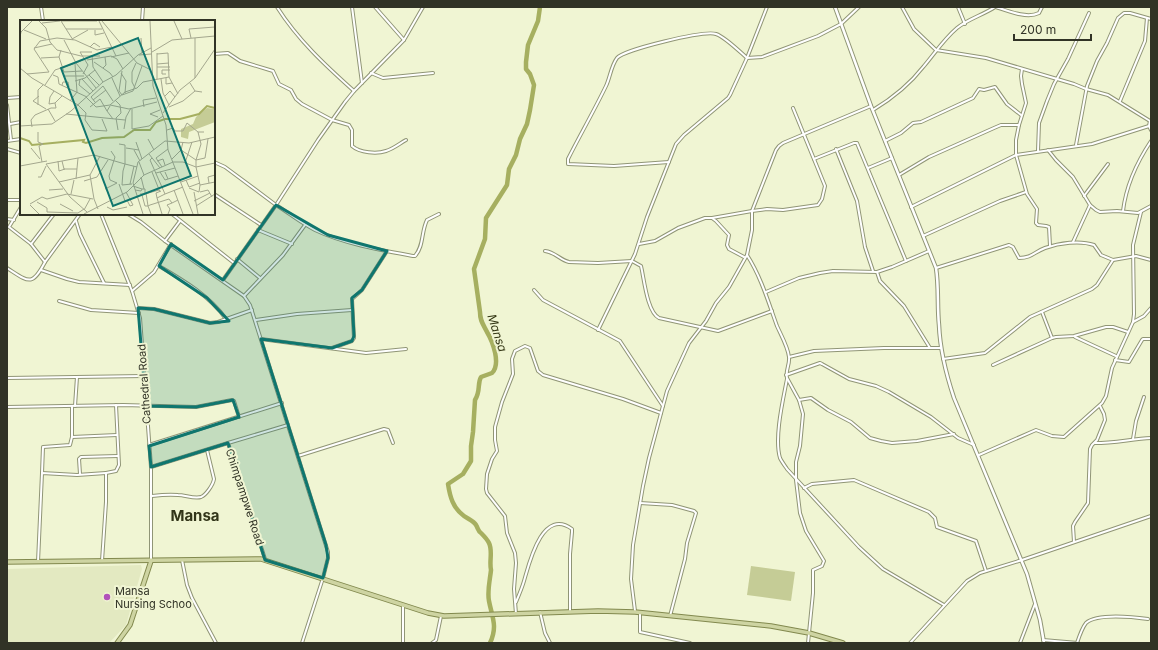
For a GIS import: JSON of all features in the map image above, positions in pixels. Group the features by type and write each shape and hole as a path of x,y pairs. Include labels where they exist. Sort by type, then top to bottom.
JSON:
{"main road":[{"path":"7,562 256,559 265,560 441,616 570,611 635,612 771,626 809,633 843,643"},
{"path":"117,643 130,625 151,561"}],"street":[{"path":"41,7 43,20"},
{"path":"142,20 143,7"},
{"path":"277,7 287,24 300,40 319,60 354,91"},
{"path":"352,7 362,83"},
{"path":"374,7 404,40"},
{"path":"223,280 276,205 332,120 354,91 404,40 423,7"},
{"path":"598,330 632,261 639,244 647,216 676,144 684,134 728,98 747,58 767,7"},
{"path":"835,7 871,106 936,268 941,348 949,384 1022,560 1036,602 1044,641 1078,643 1085,624 1101,618 1119,616 1148,619"},
{"path":"668,162 614,166 568,164 568,159 607,84 617,58 620,55 629,51 684,36 710,33 720,36 747,58 759,58 818,36 841,24 860,7"},
{"path":"902,7 914,30 936,50 986,58 1057,78 1086,89 1108,95 1151,120 1151,130"},
{"path":"958,7 964,24"},
{"path":"873,110 891,99 910,82 936,50 957,28 995,7 1014,13 1032,15 1039,13 1042,7"},
{"path":"1038,151 1038,130 1040,119 1057,78 1068,59 1089,13"},
{"path":"1076,146 1086,89 1118,18 1124,14 1130,13 1151,19"},
{"path":"1120,101 1145,42 1147,18"},
{"path":"215,54 228,53 240,61 273,71 279,84 291,90 296,99 302,104 332,120 351,127 351,143 354,148 374,152 386,151 406,140"},
{"path":"1022,69 1021,76 1026,103 1018,125 1016,155 1028,198 1037,209 1037,224 1048,227 1050,246"},
{"path":"371,73 383,78 433,73"},
{"path":"885,141 901,133 913,123 921,122 973,98 979,89 984,90 995,87 1006,104 1021,115"},
{"path":"7,98 20,97"},
{"path":"7,105 7,117 10,124 11,140"},
{"path":"635,612 631,579 631,561 649,458 663,406 670,384 689,344 702,327 716,303 729,287 746,256 752,230 752,211 776,150 783,143 871,106"},
{"path":"639,244 655,242 678,228 705,218 767,209 783,210 818,205 822,199 825,186 805,134 793,108"},
{"path":"10,124 20,122"},
{"path":"899,175 929,157 994,128 1006,125 1018,125"},
{"path":"911,208 1016,155 1092,144 1150,126"},
{"path":"7,141 20,139"},
{"path":"1122,212 1125,193 1151,141"},
{"path":"814,159 836,149 857,143 906,261"},
{"path":"7,149 20,153"},
{"path":"836,149 857,201 865,247 873,271"},
{"path":"1048,150 1073,177 1090,205 1096,210 1100,212 1134,213 1141,212 1151,206"},
{"path":"868,168 892,158"},
{"path":"215,162 225,167 305,225 335,238 387,251 415,256 422,242 422,235 427,220 439,214"},
{"path":"1084,196 1108,164"},
{"path":"923,236 1000,201 1026,192"},
{"path":"215,195 261,226"},
{"path":"7,200 20,200"},
{"path":"1073,242 1090,205"},
{"path":"7,230 20,209"},
{"path":"979,455 1036,430 1052,436 1064,437 1100,406 1106,396 1110,373 1116,356 1133,322 1135,308 1132,256 1133,245 1141,212"},
{"path":"31,244 53,215"},
{"path":"7,268 23,278 35,278 79,215"},
{"name":"Cathedral Road","path":"101,215 130,284 139,313 151,467 151,561"},
{"path":"130,215 244,296 252,310 328,552 323,578 302,643"},
{"path":"173,215 234,263"},
{"path":"712,218 729,235 727,245 729,249 746,256 754,266 766,292 789,357 779,431 780,459 796,480 859,547 887,573 944,605"},
{"path":"7,219 14,220"},
{"path":"76,220 76,225 104,283"},
{"path":"166,241 181,221"},
{"path":"244,296 292,244 305,225"},
{"path":"10,227 31,244 45,262"},
{"path":"258,230 292,244"},
{"path":"936,268 1009,244 1013,247 1018,257 1021,258 1030,257 1042,249 1050,246 1073,242 1094,245 1101,255 1113,260 1132,256 1139,256 1151,260"},
{"path":"132,291 159,266 171,244"},
{"path":"332,348 352,341 354,338 352,299 362,290 387,251"},
{"path":"766,292 799,278 820,273 833,271 877,272 929,251"},
{"path":"545,252 552,253 565,262 598,263 632,261 641,266 647,296 656,317 718,331 772,311"},
{"path":"237,259 260,278"},
{"path":"943,359 985,353 1030,317 1092,289 1097,285 1113,260"},
{"path":"159,266 207,298 215,305 226,319"},
{"path":"41,270 79,282 130,284"},
{"path":"877,272 880,281 904,306 930,348"},
{"path":"534,290 543,300 620,341 663,406"},
{"path":"60,301 91,310 139,313"},
{"path":"138,308 154,309 210,323 252,310"},
{"path":"1133,322 1144,316 1151,308"},
{"path":"256,320 297,314 352,310"},
{"path":"1042,312 1052,338"},
{"path":"992,365 1056,337 1074,336 1106,327 1113,327 1128,332"},
{"path":"1074,336 1116,356"},
{"path":"262,339 366,352 406,349"},
{"path":"1115,360 1129,362 1142,340 1151,340"},
{"path":"516,614 514,589 516,563 515,553 507,533 506,519 487,493 486,484 487,474 492,459 497,451 495,427 502,402 513,374 512,359 515,351 525,346 530,348 538,371 543,375 623,399 661,413"},
{"path":"789,357 814,351 884,348 941,348"},
{"path":"786,377 820,363 849,379 876,386 889,392 975,446"},
{"path":"7,378 144,376"},
{"path":"75,407 77,377"},
{"path":"786,377 803,409 803,423 796,462 798,503 802,522 824,561 822,566 813,570 812,572 813,589 808,643"},
{"path":"1133,439 1136,421 1144,397"},
{"path":"798,400 812,398 828,410 851,422 870,438 881,441 892,443 908,442 954,434"},
{"path":"7,407 75,407 116,405 196,408 233,401 239,417"},
{"path":"149,446 282,403"},
{"path":"42,473 106,473 117,470 119,465 116,405"},
{"path":"1074,542 1075,522 1088,503 1090,449 1099,436 1105,420 1100,406"},
{"path":"38,562 43,447 69,446 72,437 72,407"},
{"path":"228,443 288,425"},
{"path":"298,456 384,429 388,430 393,443"},
{"path":"72,437 117,435"},
{"path":"1094,443 1111,443 1133,439 1151,438"},
{"name":"Chimpampwe Road","path":"151,467 228,443 265,560"},
{"path":"152,496 179,495 200,497 204,495 214,483 207,450"},
{"path":"80,474 79,459 81,458 118,456"},
{"path":"102,561 106,502 106,473"},
{"path":"804,488 812,484 854,480 929,512 935,518 937,527 976,541 986,571"},
{"path":"640,503 672,505 694,511 696,513 687,543 685,558 670,616"},
{"path":"910,643 944,605 967,581 974,576 1151,516"},
{"path":"515,604 538,540 550,527 563,525 572,529 570,550 570,611"},
{"path":"182,559 187,585 192,598 216,643"},
{"path":"1020,643 1036,602"},
{"path":"403,605 403,643"},
{"path":"540,612 545,633 550,643"},
{"path":"640,613 640,632 690,643"},
{"path":"432,643 436,640 441,616"}],"highlighted area":[{"path":"276,205 328,235 387,251 362,290 352,298 354,336 352,341 332,348 261,339 326,545 328,558 323,578 265,560 228,443 151,467 149,446 239,417 233,400 196,407 146,406 138,308 154,309 210,323 229,321 207,298 159,266 171,244 223,280"}],"shaded area":[{"path":"141,565 142,569 126,625 109,643 7,643 7,569"},
{"path":"751,566 795,572 791,601 747,595"}],"waterway":[{"name":"Mansa","path":"490,643 494,632 493,617 488,597 491,570 490,546 475,524 457,509 451,498 448,484 463,474 471,461 475,400 478,393 480,380 481,377 492,373 496,364 494,347 481,318 474,269 485,239 486,218 507,185 509,169 516,155 520,139 527,124 534,85 530,74 526,69 526,62 528,45 538,21 540,7"}],"place":[{"name":"Mansa Nursing Schoo","path":"107,597"}],"district":[{"name":"Mansa","path":"195,516"}]}
